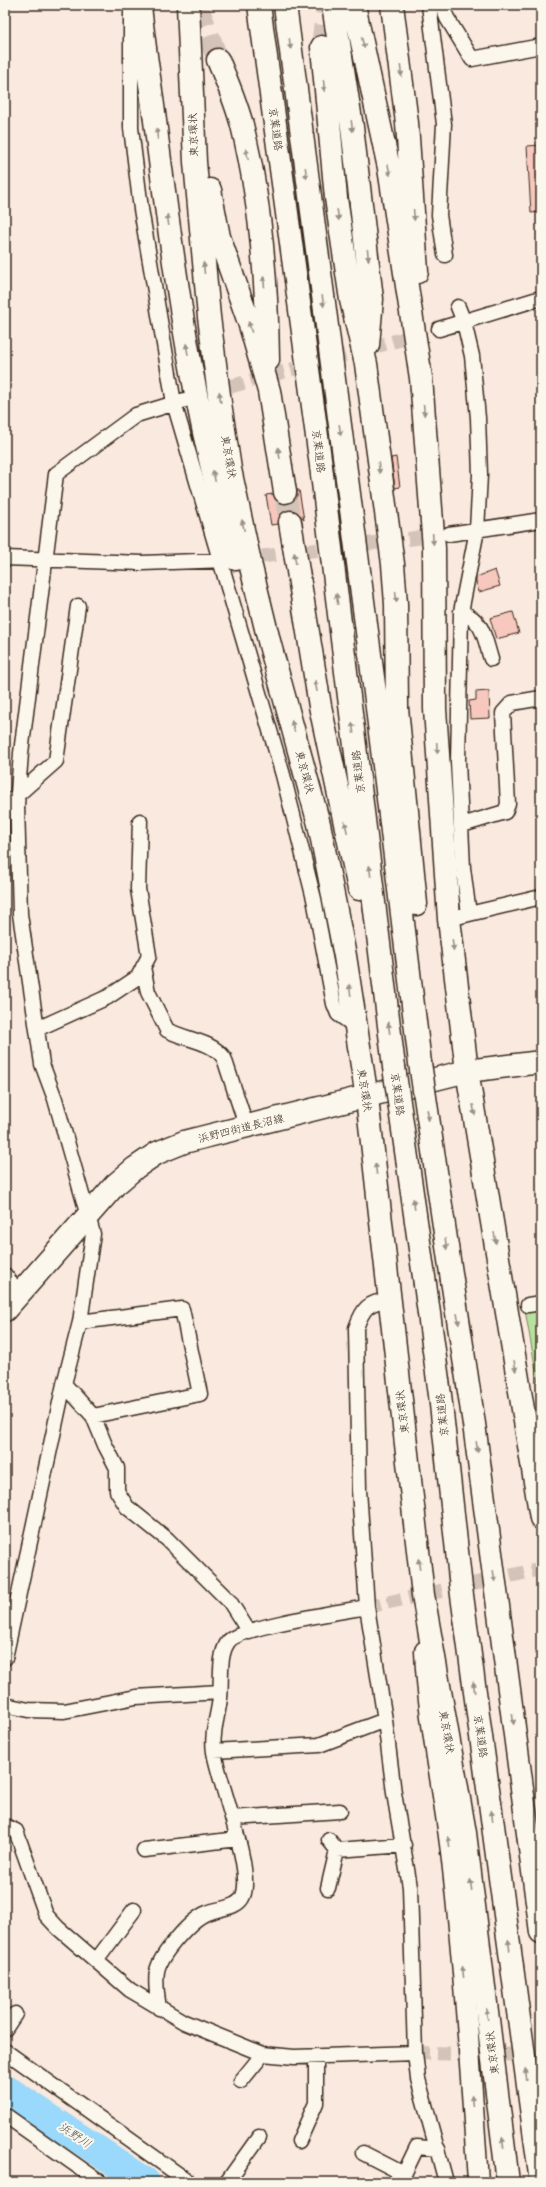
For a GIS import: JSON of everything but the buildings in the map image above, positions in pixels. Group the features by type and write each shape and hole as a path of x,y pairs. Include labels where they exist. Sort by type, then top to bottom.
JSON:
{"main road":[{"path":"140,5 178,294 197,406 222,509 252,614 270,645"},
{"name":"東京環状","path":"188,5 194,162 210,325 230,469 270,645 318,824 345,956 355,1026 368,1098 389,1300 423,1595 465,1833 508,2182"},
{"name":"京葉道路","path":"259,5 321,466 394,1067 426,1284 440,1395 461,1588 541,2182"},
{"path":"284,5 375,692 420,1062 475,1432 541,1932"},
{"path":"333,5 352,127 372,299 366,364"},
{"path":"354,5 389,168 421,378"},
{"path":"392,5 407,123 416,231 421,378 434,548 435,709 459,916 467,1071 541,1518"},
{"path":"189,35 199,77 203,156 217,230 250,326 269,391 285,492"},
{"path":"322,47 336,198 351,300 366,364 396,604 398,708 423,985 416,1022"},
{"path":"218,60 242,125 256,194 268,322 269,391"},
{"path":"290,522 320,706 370,949 384,987"},
{"name":"浜野四街道長沼線","path":"5,1310 20,1295 115,1185 135,1168 158,1153 184,1142 246,1125 368,1098 467,1071 541,1062"}],"street":[{"path":"132,5 131,128 141,209 180,401 285,783 314,898 334,1004 338,1014 355,1026"},
{"path":"429,5 444,124 439,215 446,255"},
{"path":"442,5 447,18 472,59 541,46"},
{"path":"439,329 541,298"},
{"path":"458,307 464,322 472,356 478,418 480,475 477,530 461,612 458,762 464,868 459,916 541,896"},
{"path":"5,1658 64,1384 80,1322 93,1234 55,1099 42,1064 20,914 17,797 44,559 56,474 136,415 180,401"},
{"path":"449,534 541,521"},
{"path":"5,558 142,563 224,561"},
{"path":"5,806 56,761 78,606"},
{"path":"461,612 473,616 480,625 490,658"},
{"path":"462,825 505,812 508,804 503,713 512,703 541,698"},
{"path":"37,1029 108,997 138,977 149,956 138,889 140,821"},
{"path":"143,967 148,992 168,1030 219,1050 224,1058 246,1125"},
{"path":"5,1275 20,1295"},
{"path":"389,1300 375,1301 361,1314 356,1328 359,1490 367,1607 385,1720 394,1793 410,1887 415,2054 418,2079 446,2182"},
{"path":"80,1322 182,1309 200,1394 93,1416"},
{"path":"64,1384 93,1416 105,1445 117,1468 117,1491 127,1507 168,1540 230,1602 249,1632"},
{"path":"423,1595 427,1683 453,1875 465,2000 478,2182"},
{"path":"159,2008 157,1971 162,1960 192,1922 206,1913 238,1903 244,1895 244,1872 238,1838 214,1751 213,1736 220,1692 223,1654 228,1641 238,1635 249,1632 315,1616 367,1607"},
{"path":"5,1705 29,1710 64,1711 136,1696 220,1692"},
{"path":"214,1751 319,1745 385,1720"},
{"path":"232,1818 340,1811"},
{"path":"5,1826 16,1831 46,1914 58,1928 130,1990 184,2022 263,2054 316,2056 415,2054"},
{"path":"144,1850 238,1838"},
{"path":"328,1888 333,1845 404,1845"},
{"path":"96,1961 134,1910"},
{"path":"5,2029 15,2014"},
{"path":"5,2051 188,2182"},
{"path":"241,2081 263,2054"},
{"path":"299,2142 316,2103 316,2056"},
{"path":"5,2115 100,2182"},
{"path":"227,2182 259,2137"},
{"path":"363,2153 404,2174 417,2147 438,2149"}],"green space":[{"path":"541,1309 541,1399 525,1310"}],"waterway":[{"name":"浜野川","path":"5,2089 145,2182"}],"tunnel":[{"path":"197,5 218,60"},
{"path":"322,47 327,5"},
{"path":"210,392 439,329"},
{"path":"285,492 290,522"},
{"path":"241,559 441,535"},
{"path":"367,1607 541,1569"},
{"path":"415,2053 541,2055"}]}
